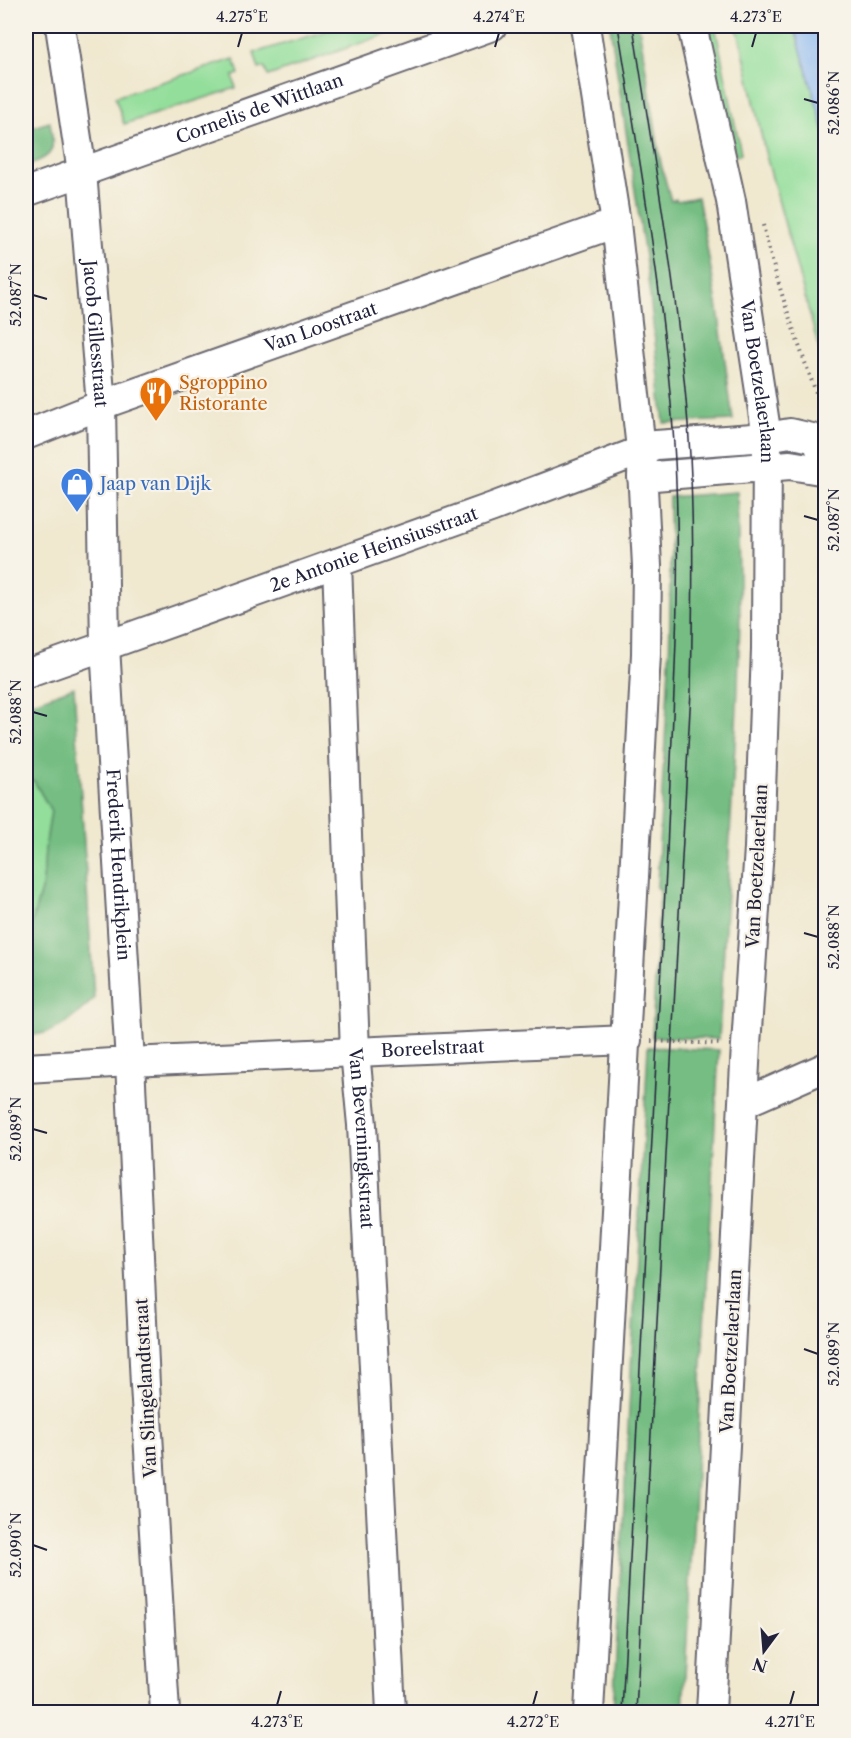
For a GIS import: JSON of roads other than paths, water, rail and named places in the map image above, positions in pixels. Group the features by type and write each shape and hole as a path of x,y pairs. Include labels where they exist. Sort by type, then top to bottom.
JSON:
{"street":[{"name":"Jacob Gillesstraat","path":"60,26 82,172 101,405 105,646"},
{"name":"Cornelis de Wittlaan","path":"26,192 492,26"},
{"path":"585,26 616,223 641,450 646,566 646,654 627,1040 589,1713"},
{"name":"Van Boetzelaerlaan","path":"692,26 731,201 767,437 768,467 766,649 759,848 746,1046 711,1713"},
{"name":"Van Loostraat","path":"26,435 101,405 616,223"},
{"name":"2e Antonie Heinsiusstraat","path":"105,646 656,445 790,434 812,438 817,442 825,461"},
{"path":"642,477 790,465 825,471"},
{"name":"Van Beverningkstraat","path":"337,563 355,1052 362,1125 391,1713"},
{"path":"26,674 105,646"},
{"name":"Frederik Hendrikplein","path":"105,646 130,1062"},
{"name":"Boreelstraat","path":"130,1062 627,1040"},
{"path":"26,1068 130,1062"},
{"name":"Van Slingelandtstraat","path":"130,1062 146,1397 165,1713"},
{"path":"744,1103 825,1067"}],"water":[{"path":"794,26 825,26 825,134"}],"tram line":[{"path":"618,26 665,339 674,444 677,546 676,648 667,852 622,1712"},
{"path":"633,26 676,306 689,436 693,546 691,691 636,1712"}],"place":[{"name":"Sgroppino Ristorante","path":"156,422"},
{"name":"Jaap van Dijk","path":"77,513"}]}
